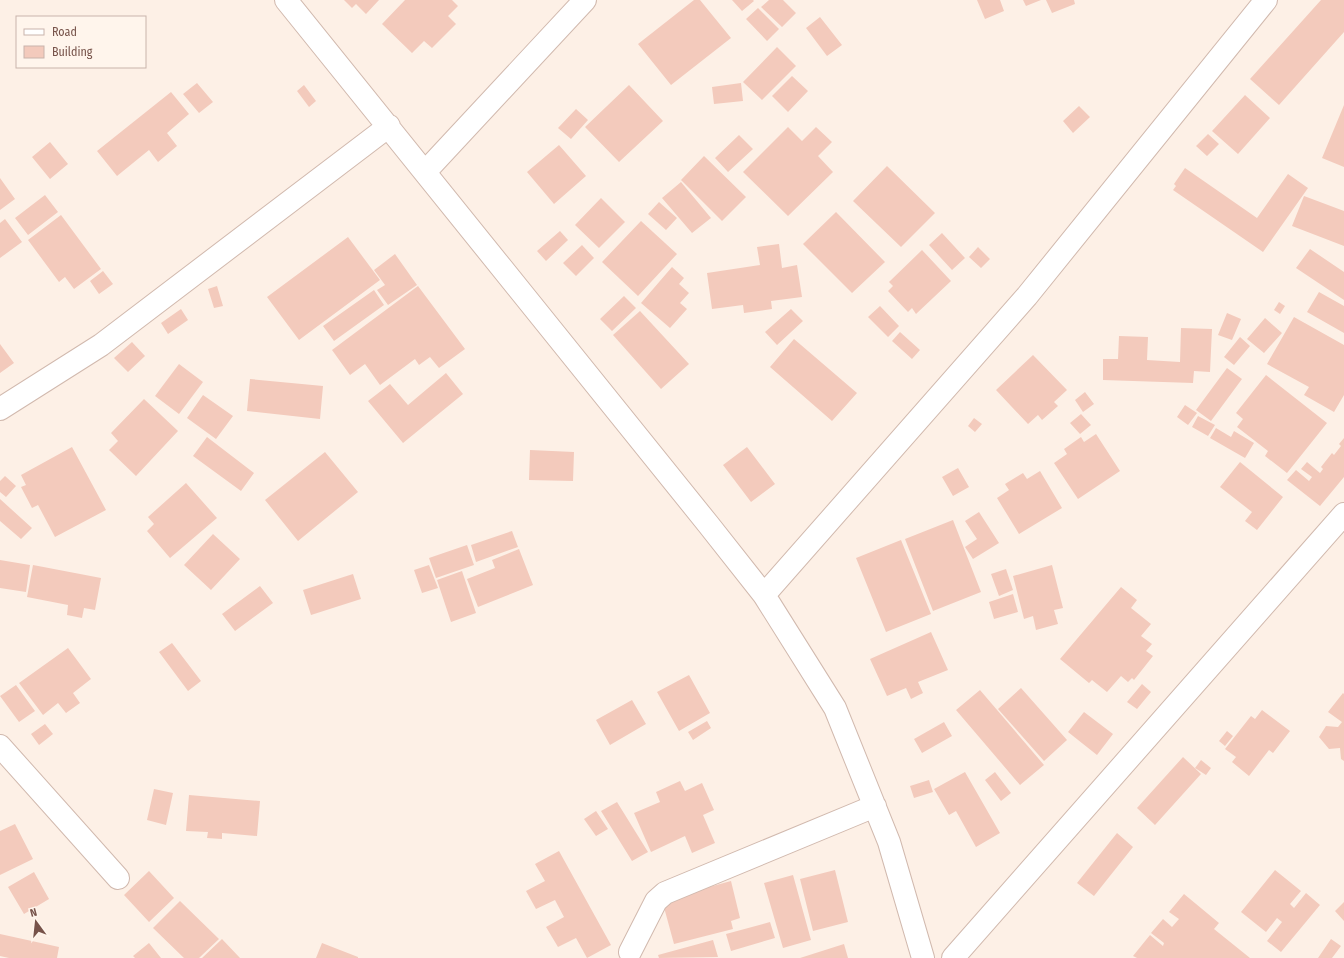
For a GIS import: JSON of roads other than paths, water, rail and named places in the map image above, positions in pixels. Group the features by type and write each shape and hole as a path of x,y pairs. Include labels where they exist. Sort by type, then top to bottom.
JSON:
{"street":[{"path":"286,0 389,126 764,595 835,708 889,842 923,958"},
{"path":"425,172 585,0"},
{"path":"764,595 1027,296 1266,0"},
{"path":"0,409 101,345 389,126"},
{"path":"953,958 1344,514"},
{"path":"0,746 118,878"},
{"path":"630,952 656,901 665,892 875,806"}]}
